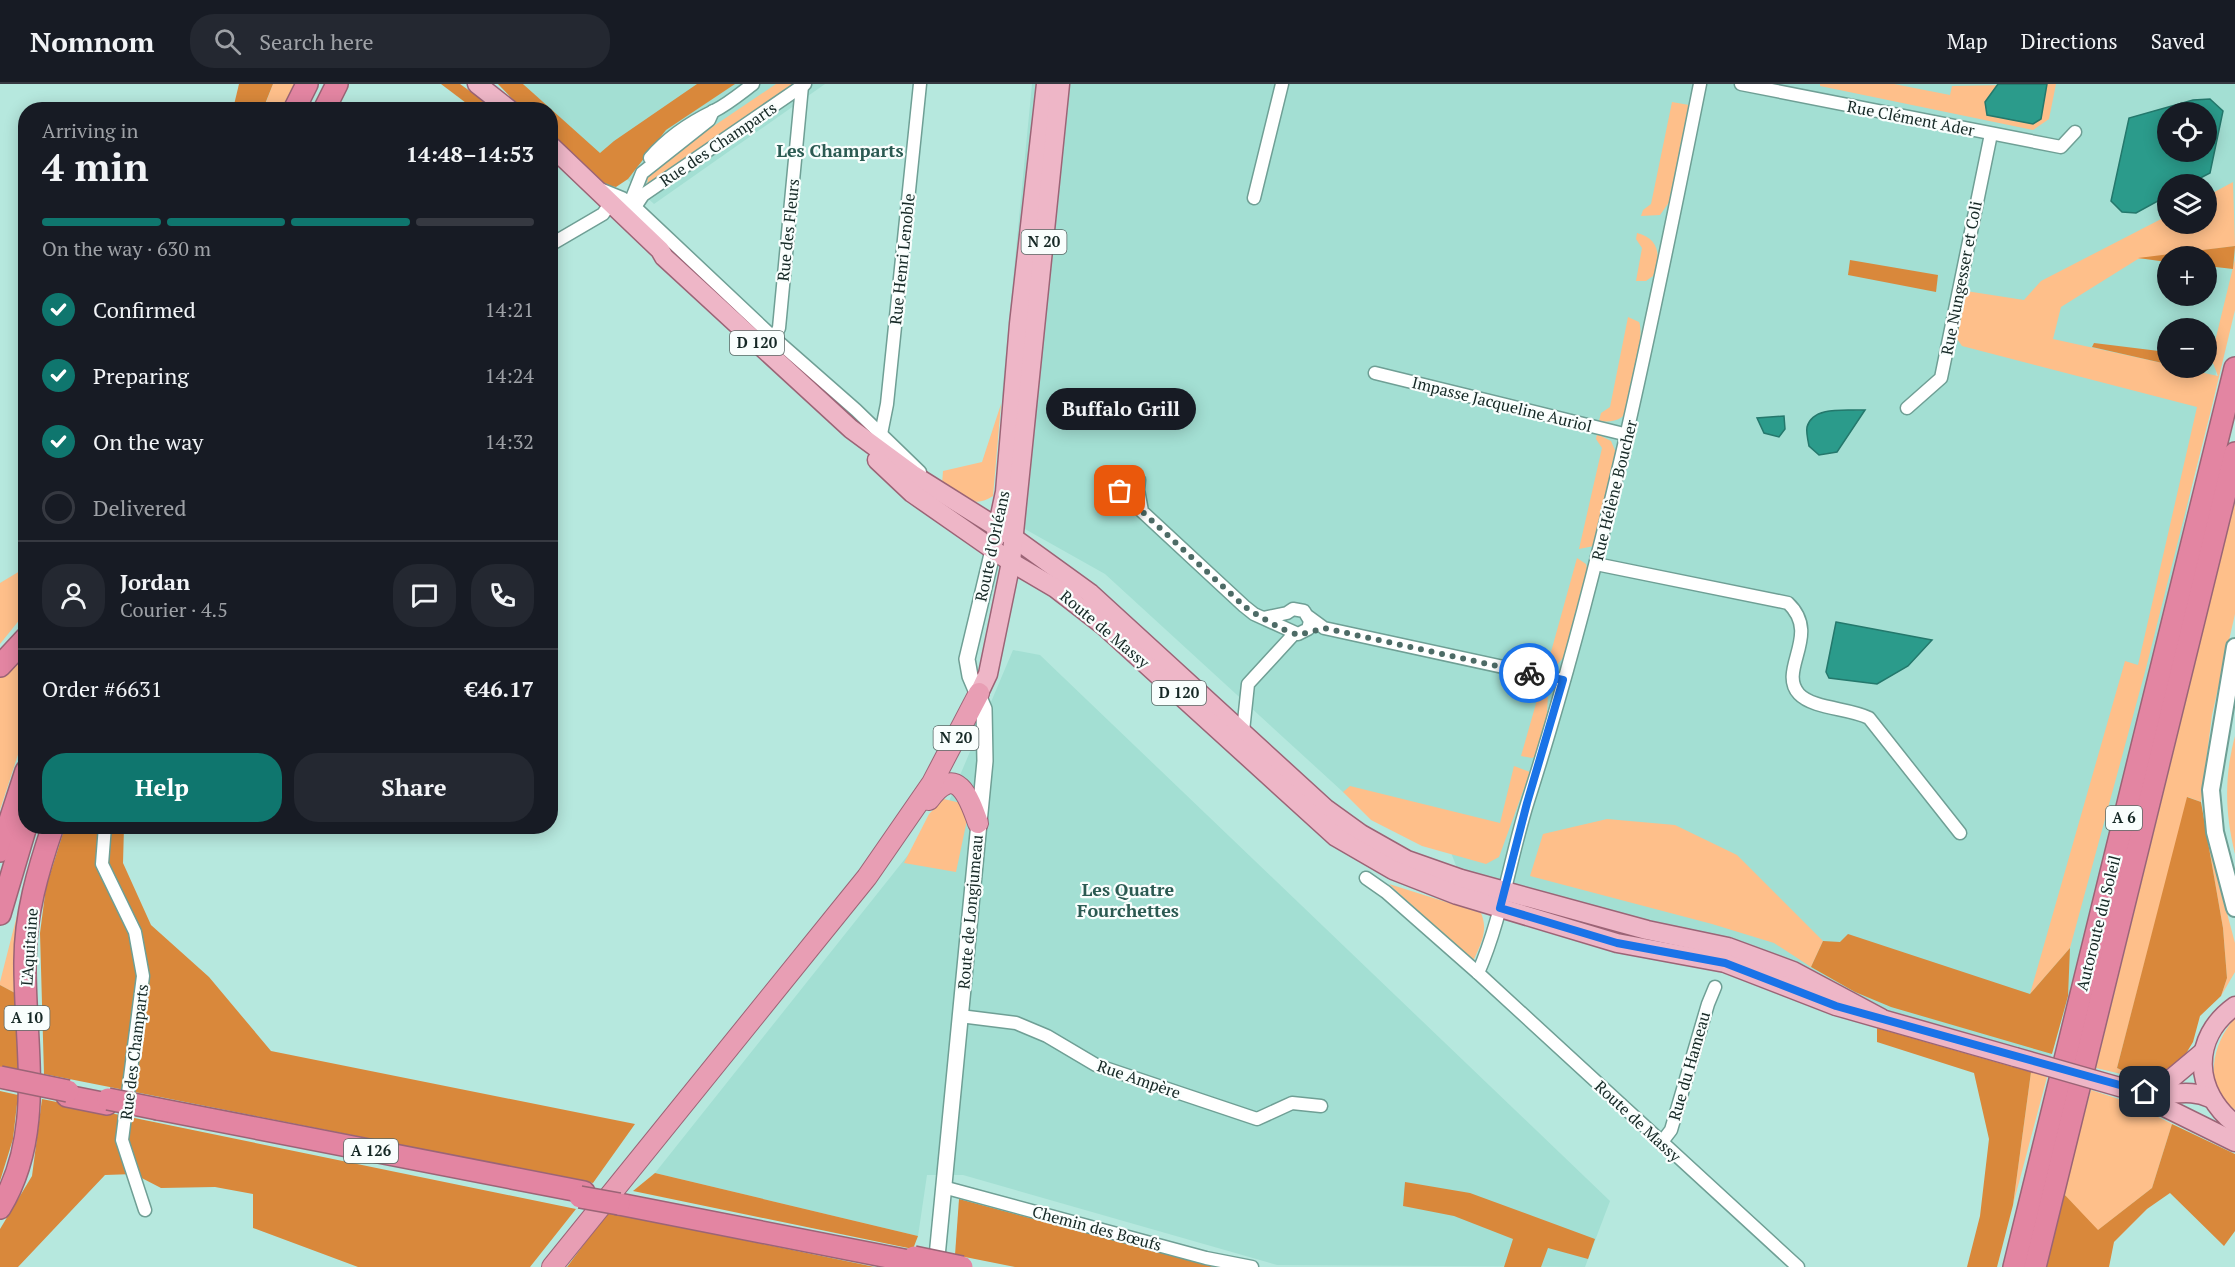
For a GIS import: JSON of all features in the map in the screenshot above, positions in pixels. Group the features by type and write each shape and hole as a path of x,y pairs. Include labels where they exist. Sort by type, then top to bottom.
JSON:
{"highway":[{"path":"298,102 308,84"},
{"path":"328,102 337,84"},
{"name":"Autoroute du Soleil","path":"2014,1267 2235,368"},
{"name":"Autoroute du Soleil","path":"2036,1267 2235,453"},
{"path":"0,666 18,647"},
{"name":"N 20","path":"916,807 932,783 979,693"},
{"path":"552,1267 838,913 916,807 928,802 938,788 955,785 968,794 978,823"},
{"path":"0,851 18,796"},
{"path":"0,914 24,834"},
{"name":"L'Aquitaine","path":"0,1208 18,1173 28,1125 30,1100 25,961 27,922 49,834"},
{"name":"A 126","path":"0,1077 108,1102 914,1260 962,1267"},
{"name":"A 126","path":"0,1083 68,1093"},
{"name":"A 126","path":"914,1260 936,1267"}],"main road":[{"path":"477,84 500,102"},
{"name":"N 20","path":"1020,398 1046,84"},
{"name":"N 20","path":"1020,398 1060,84"},
{"path":"558,153 593,187 621,206 664,257"},
{"name":"D 120","path":"558,159 621,206 656,254 664,257 851,429"},
{"name":"Route d'Orléans","path":"993,550 1020,398"},
{"name":"Route d'Orléans","path":"1011,562 1020,398"},
{"name":"Route de Massy","path":"851,429 927,484 1014,538 1090,592 1325,808 1361,834 1407,860 1503,900 1617,943 1725,963 1836,1006 2130,1090 2159,1095 2184,1092 2210,1098"},
{"name":"Route de Massy","path":"851,429 867,449 912,494 1011,562 1055,588 1104,626 1336,837 1415,880 1503,900"},
{"name":"N 20","path":"979,693 988,674 1011,562"},
{"path":"2235,647 2211,790 2215,832 2235,908"},
{"path":"2235,712 2222,779 2221,807 2224,831 2235,873"},
{"path":"2234,1006 2219,1019 2209,1034 2204,1052 2203,1076 2210,1098 2221,1113 2235,1124"},
{"path":"2130,1090 2172,1078 2204,1052"},
{"name":"D 120","path":"2130,1090 2235,1142"}],"street":[{"name":"Rue des Champarts","path":"621,206 654,154 670,138 704,113 713,111 753,84"},
{"name":"Rue Henri Lenoble","path":"881,434 888,393 920,84"},
{"path":"1254,198 1282,84"},
{"name":"Rue Hélène Boucher","path":"1503,900 1527,803 1596,564 1629,435 1700,84"},
{"name":"Rue Clément Ader","path":"1741,84 2061,147 2075,132"},
{"name":"Rue des Champarts","path":"558,241 643,195 804,85"},
{"name":"Rue des Fleurs","path":"774,338 778,327 804,85"},
{"name":"Rue Nungesser et Coli","path":"1907,408 1941,378 1991,134"},
{"name":"Route de Massy","path":"621,206 856,410 917,468 927,484"},
{"name":"Impasse Jacqueline Auriol","path":"1375,373 1629,435"},
{"path":"1142,511 1138,490 1139,480 1135,474 1128,472 1121,475 1118,481 1122,493 1244,606 1263,618 1295,632 1324,628 1563,680"},
{"path":"1122,493 1128,495 1138,490"},
{"name":"Route d'Orléans","path":"979,693 970,676 967,658 993,550"},
{"path":"1596,564 1788,603 1801,619 1803,634 1794,675 1795,687 1800,695 1811,701 1860,713 1869,718 1960,833"},
{"path":"1263,618 1287,613 1293,609 1301,609 1324,628"},
{"path":"1287,613 1284,623 1295,632"},
{"path":"1243,731 1248,684 1295,632 1310,625 1309,617"},
{"name":"Route de Longjumeau","path":"936,1267 986,726 979,693"},
{"name":"Rue des Champarts","path":"104,834 102,864 135,932 143,976 122,1140 145,1210"},
{"name":"Route de Massy","path":"1366,878 1386,891 1478,973 1798,1267"},
{"path":"1478,973 1503,900"},
{"name":"Rue du Hameau","path":"1661,1143 1671,1130 1715,987"},
{"name":"Rue Ampère","path":"960,1016 1016,1023 1047,1036 1096,1065 1257,1119 1292,1103 1321,1106"},
{"name":"Chemin des Bœufs","path":"943,1187 1206,1258 1252,1267"}],"shaded area":[{"path":"239,84 273,84 266,102 235,102"},
{"path":"273,84 295,84 286,102 266,102"},
{"path":"441,84 460,84 485,102 465,102"},
{"path":"498,84 523,84 543,102 515,102"},
{"path":"523,84 825,84 654,204 558,116 558,102 543,102"},
{"path":"697,84 735,84 666,130 628,179 616,187 604,185 558,144 558,115 600,153"},
{"path":"776,84 796,84 644,187 648,181 645,177 662,161"},
{"path":"1032,84 2235,84 2235,284 2217,368 2217,318 2157,318 2157,378 2215,378 2154,664 2086,938 2047,1069 1881,1018 1793,971 1461,879 1441,826 1343,792 1105,574 1002,516 1002,394"},
{"path":"1820,84 1894,84 1950,95 1952,86 2056,84 2049,119 2033,130 1820,86"},
{"path":"1998,84 2047,84 2041,119 2033,124 1987,115 1985,102"},
{"path":"2210,99 2213,102 2186,102"},
{"path":"1672,102 1689,105 1670,201 1660,215 1641,216 1643,210 1651,204"},
{"path":"2217,105 2223,111 2217,140"},
{"path":"2157,110 2157,162 2212,162 2210,173 2157,174 2157,201 2136,213 2122,212 2111,201 2129,118"},
{"path":"2233,182 2235,246 2217,248 2217,246 2157,246 2157,256 2138,259 2061,307 2053,339 2157,362 2157,378 2217,378 2217,333 2235,259 2235,310 2146,668 2070,948 2030,994 2125,661 2138,665 2197,407 1962,346 1955,336 1966,291 2024,300 2041,281 2157,221 2157,234 2217,234 2217,191"},
{"path":"1637,233 1650,239 1657,249 1656,269 1653,276 1646,281 1636,281 1642,248 1636,239"},
{"path":"2235,246 2233,269 2217,267 2217,248"},
{"path":"2157,256 2157,261 2138,258"},
{"path":"1850,260 1938,275 1936,292 1848,275"},
{"path":"1628,317 1639,322 1640,329 1639,355 1630,400 1622,417 1617,420 1599,421 1601,413 1610,407"},
{"path":"2094,343 2157,351 2157,362 2092,347"},
{"path":"1001,404 993,496 979,502 973,501 942,484 943,471 982,462"},
{"path":"1865,410 1837,452 1819,455 1809,446 1807,427 1816,415 1832,411"},
{"path":"1784,416 1785,429 1779,437 1764,433 1757,418"},
{"path":"1597,434 1611,441 1617,455 1594,546 1579,549 1602,448 1596,439"},
{"path":"2235,501 2235,614 2212,715 2201,802 2188,797 2117,1068 2138,1078 2096,1068"},
{"path":"1577,558 1586,564 1588,572 1564,657 1554,668 1546,670"},
{"path":"18,572 18,622 0,644 0,583"},
{"path":"1836,622 1932,640 1908,666 1877,684 1829,678 1826,672"},
{"path":"1013,650 1040,655 1610,1201 1585,1267 1277,1265 963,1175 927,1175 918,1236 655,1173 947,806"},
{"path":"18,655 18,755 0,810 0,675"},
{"path":"1541,686 1548,696 1547,711 1549,713 1537,755 1532,758 1521,756"},
{"path":"2235,736 2235,854 2229,824 2227,795 2231,751"},
{"path":"1514,766 1530,772 1499,857 1486,864 1422,846 1371,820 1343,792 1350,786 1500,823"},
{"path":"2187,797 2201,802 2223,928 2227,978 2221,996 2200,1016 2193,1042 2182,1060 2163,1071 2138,1078 2117,1068"},
{"path":"944,799 965,804 967,820 956,872 904,863 929,814"},
{"path":"1607,819 1675,825 1737,855 1823,941 1811,967 1774,943 1712,924 1530,876 1543,834"},
{"path":"63,834 124,834 123,863 151,925 209,977 271,1051 635,1124 593,1183 44,1074 40,933 46,887"},
{"path":"2208,842 2235,943 2235,972 2221,996 2227,978 2223,928"},
{"path":"26,880 16,940 15,993 0,985 0,982"},
{"path":"1389,884 1481,913 1484,932 1473,962"},
{"path":"1848,934 2030,994 2070,948 2068,996 2052,1054 1891,1007 1855,992 1811,967 1823,941 1840,942"},
{"path":"0,985 15,993 18,1072 0,1068"},
{"path":"2235,1018 2235,1110 2218,1089 2214,1077 2214,1065 2221,1040"},
{"path":"1877,1028 2031,1072 2013,1205 1997,1267 1967,1267 1980,1216 1989,1139 1974,1073 1877,1042"},
{"path":"2031,1072 2047,1077 2013,1205"},
{"path":"2091,1090 2131,1103 2172,1124 2152,1188 2097,1231 2063,1193"},
{"path":"0,1091 18,1095 13,1139 0,1181"},
{"path":"42,1099 576,1209 530,1267 358,1267 253,1228 253,1194 215,1187 161,1188 134,1174 105,1175 18,1267 0,1267 0,1229 32,1176"},
{"path":"2172,1124 2235,1154 2235,1231 2224,1246 2170,1193 2147,1209 2114,1242 2109,1267 2044,1267 2063,1193 2098,1230 2152,1188"},
{"path":"655,1173 918,1236 913,1249 633,1191"},
{"path":"1405,1182 1470,1193 1595,1239 1588,1259 1548,1248 1541,1267 1504,1267 1513,1239 1454,1216 1403,1206"},
{"path":"959,1199 1214,1267 1015,1267 955,1255"},
{"path":"608,1212 875,1267 567,1267"}],"way so far":[{"path":"1120,491 1244,606 1254,614 1294,634 1324,628 1529,673"}],"place":[{"name":"Buffalo Grill","path":"1120,491"}],"district":[{"name":"Les Champarts","path":"840,151"},
{"name":"Les Quatre Fourchettes","path":"1128,900"}],"route":[{"path":"1529,673 1563,680 1509,868 1500,908 1617,943 1725,963 1836,1006 2130,1090 2145,1092"}]}
